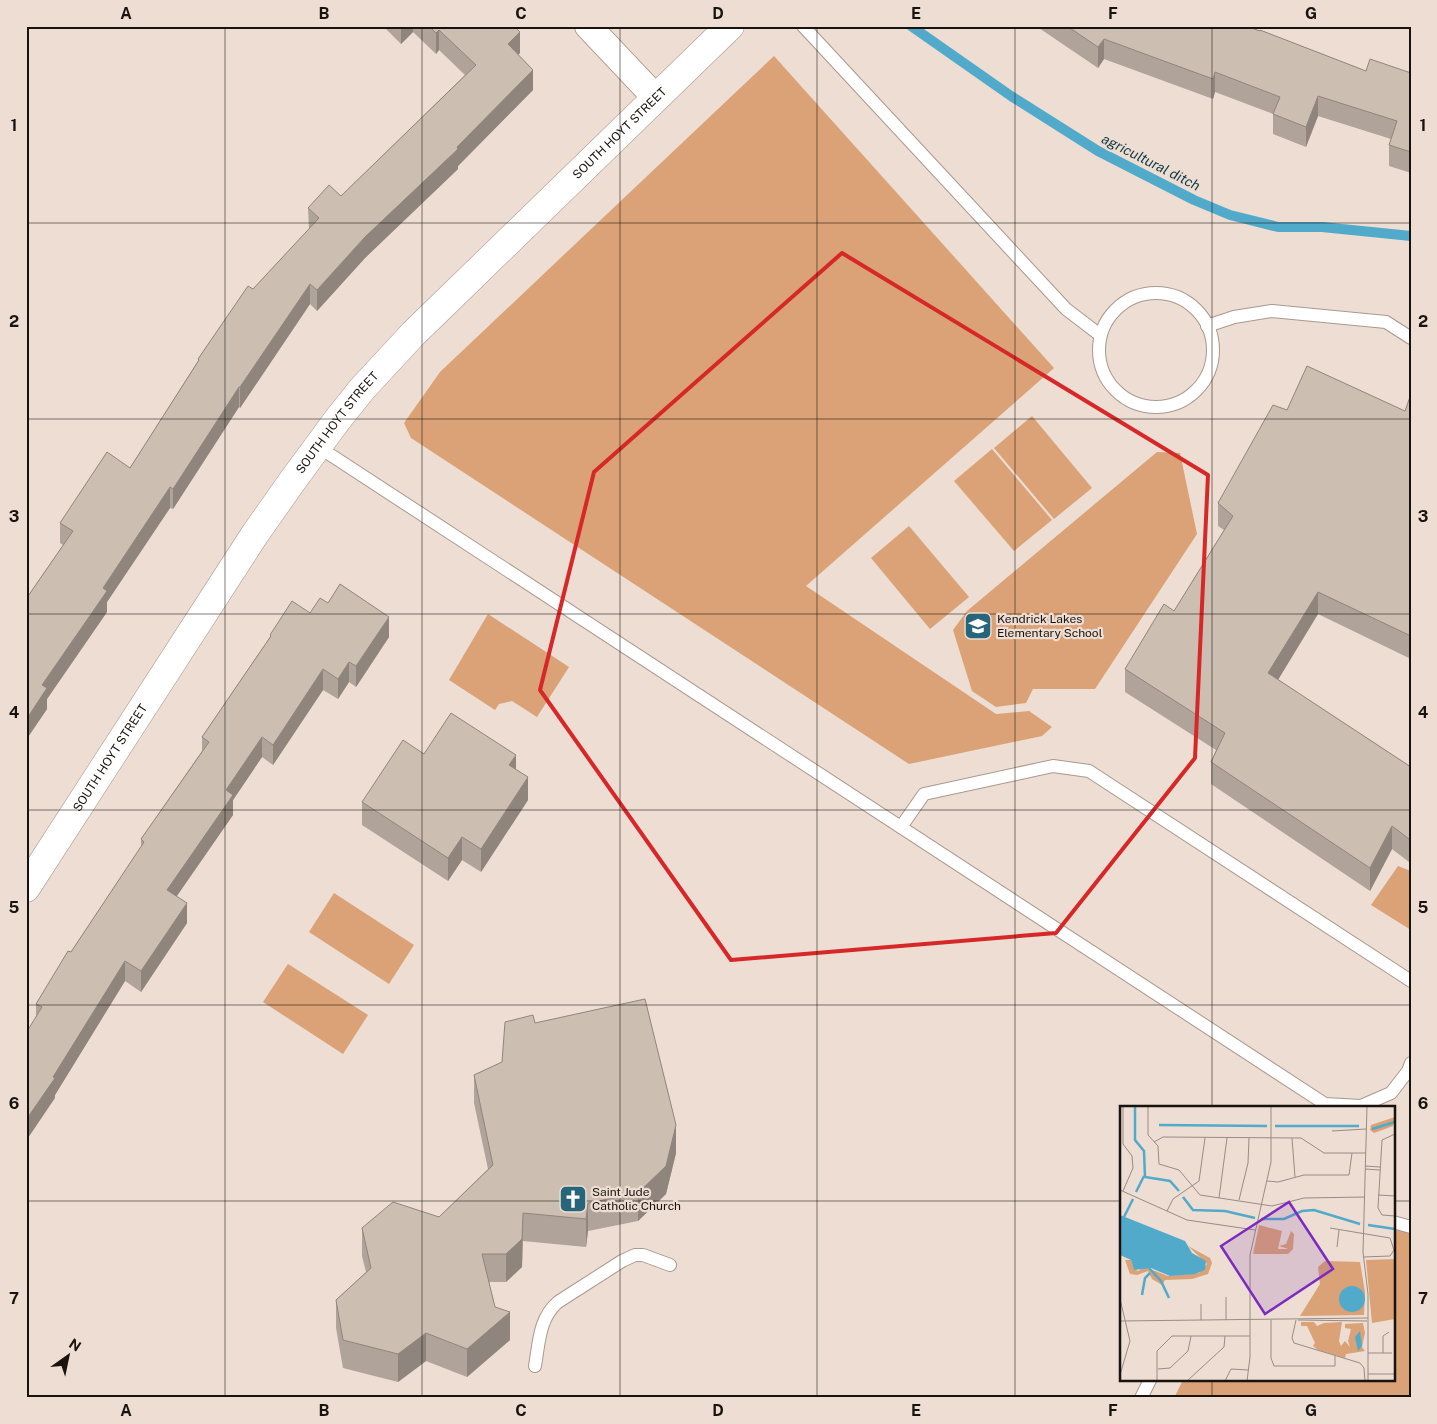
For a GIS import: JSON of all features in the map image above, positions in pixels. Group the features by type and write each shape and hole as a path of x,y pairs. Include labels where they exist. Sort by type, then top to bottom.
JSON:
{"street":[{"path":"588,26 656,98"},
{"name":"SOUTH HOYT STREET","path":"26,888 255,534 317,446 362,389 413,334 730,26"}],"lane":[{"path":"803,26 1066,309 1100,335"},
{"path":"1156,292 1175,296 1192,305 1205,319 1208,326 1212,337 1213,357 1208,375 1197,391 1181,402 1163,408 1144,407 1127,400 1112,388 1102,372 1098,354 1100,335 1108,318 1120,305 1137,295 1156,292"},
{"path":"1208,326 1234,317 1272,311 1386,322 1411,338"},
{"path":"317,446 1325,1104 1360,1106 1391,1093 1408,1071 1411,1063"},
{"path":"901,827 924,794 1053,766 1089,771 1411,981"},
{"path":"1394,1222 1411,1227"},
{"path":"535,1366 546,1316 558,1302 622,1260 635,1255 643,1255 670,1265"},
{"path":"1141,1398 1149,1382"}],"highlighted area":[{"path":"842,253 1208,475 1195,758 1056,933 731,960 540,690 594,472"}],"shaded area":[{"path":"774,56 1054,368 806,586 996,714 1029,711 1052,727 1042,736 909,764 411,438 404,423 440,372"},
{"path":"1032,416 1092,488 1054,519 994,448"},
{"path":"992,449 1052,520 1014,551 954,481"},
{"path":"1157,452 1180,453 1197,534 1095,689 1033,689 1026,703 996,707 972,691 953,630 967,611"},
{"path":"909,526 969,597 930,629 871,558"},
{"path":"488,614 569,667 537,717 512,701 499,704 495,710 449,680"},
{"path":"1398,866 1411,871 1411,930 1371,905"},
{"path":"334,893 414,945 389,984 309,932"},
{"path":"288,964 368,1015 343,1054 263,1002"},
{"path":"1394,1215 1406,1220 1411,1225 1411,1254 1409,1256 1411,1257 1411,1398 1174,1398 1182,1382 1394,1382"}],"building":[{"path":"429,26 514,26 520,32 508,44 533,70 457,147 458,149 365,237 317,290 310,284 239,387 173,489 170,487 103,588 107,591 42,685 47,688 26,720 26,599 73,531 60,523 107,452 130,468 198,359 248,286 253,289 319,218 308,208 329,185 341,196 476,65 439,30 436,33"},
{"path":"1067,26 1246,26 1366,71 1370,59 1411,73 1411,152 1389,145 1397,121 1318,96 1306,127 1273,114 1280,97 1215,72 1213,79 1104,39 1098,47"},
{"path":"1307,366 1405,411 1411,394 1411,636 1318,592 1268,673 1411,767 1411,836 1409,839 1392,826 1370,868 1211,762 1225,733 1125,669 1164,604 1174,611 1233,516 1218,503 1273,405 1287,410"},
{"path":"340,584 389,617 356,666 349,662 338,679 323,669 273,745 262,737 226,790 233,795 167,890 187,903 141,971 125,961 53,1077 55,1078 26,1120 26,1033 42,1007 36,1004 68,951 71,952 144,842 141,839 209,742 202,737 271,636 292,601 310,613 320,598 328,603"},
{"path":"451,713 516,755 509,765 528,777 481,849 462,837 448,858 362,802 403,740 424,754"},
{"name":"Saint Jude Catholic Church","path":"645,999 676,1125 666,1166 638,1193 588,1203 586,1219 523,1213 522,1239 506,1254 482,1254 495,1307 510,1312 467,1349 426,1333 398,1354 343,1340 336,1300 371,1268 362,1228 393,1202 439,1217 493,1165 474,1075 502,1062 505,1022 533,1015 535,1023"}],"waterway":[{"name":"agricultural ditch","path":"911,26 1011,96 1098,151 1194,200 1230,215 1278,227 1322,227 1411,236"}],"place":[{"name":"Kendrick Lakes Elementary School","path":"978,626"},
{"name":"Saint Jude Catholic Church","path":"573,1199"}]}
